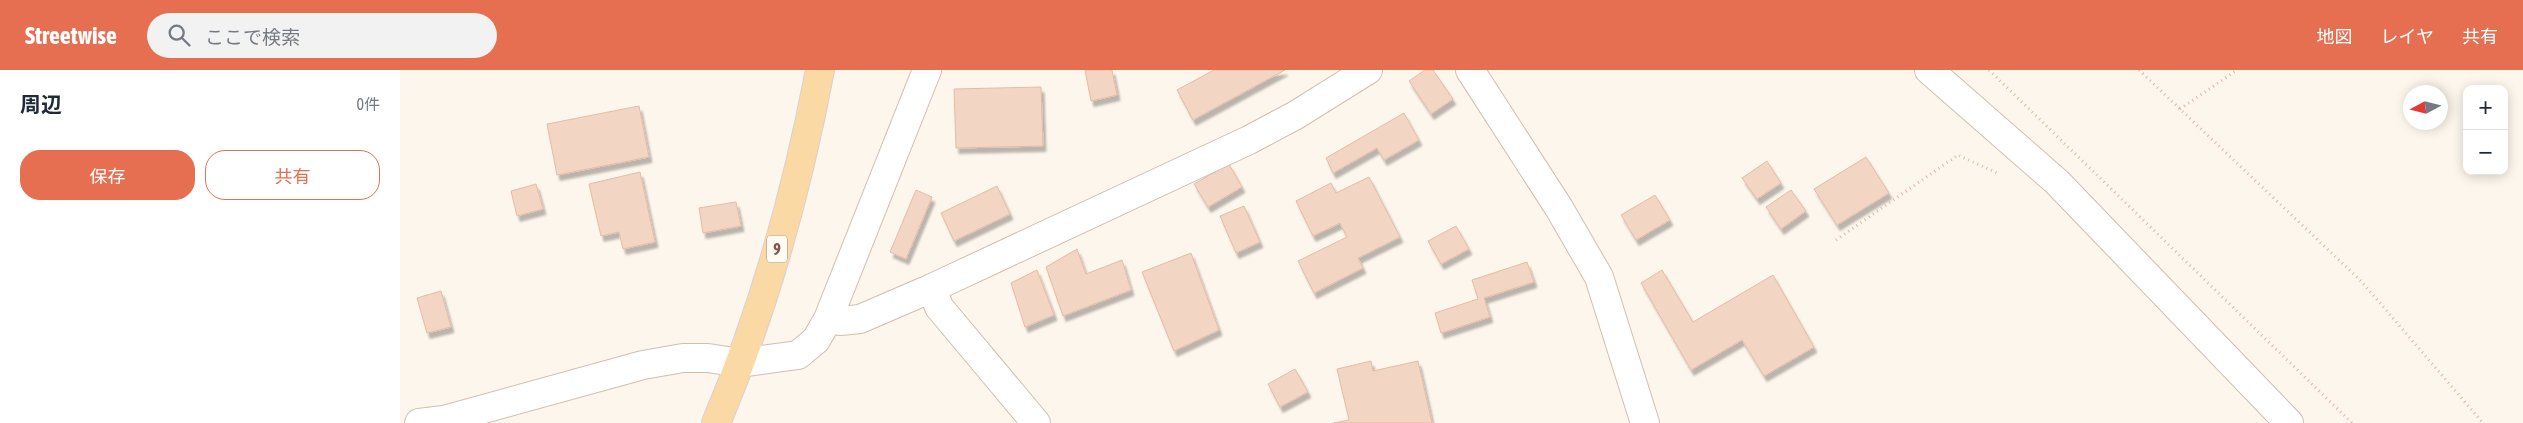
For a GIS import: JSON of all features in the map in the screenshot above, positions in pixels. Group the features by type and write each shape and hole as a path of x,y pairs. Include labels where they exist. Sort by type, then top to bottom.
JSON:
{"main road":[{"name":"9","path":"716,423 757,315 784,225 799,171 820,70"}],"street":[{"path":"419,423 444,420 675,359 708,358 740,363 798,354 816,340 828,319 927,70"},
{"path":"828,319 840,321 860,320 932,288 1248,140 1296,115 1368,70"},
{"path":"1470,70 1559,208 1599,277 1645,423"},
{"path":"1930,70 2057,182 2289,423"},
{"path":"932,288 940,307 1036,423"}],"path":[{"path":"1989,70 2352,423"},
{"path":"2140,70 2361,281 2483,423"},
{"path":"2180,109 2237,70"},
{"path":"1836,240 1958,155 2002,175"}],"building":[{"path":"1085,70 1112,70 1117,95 1091,101"},
{"path":"1214,70 1285,70 1193,120 1177,90"},
{"path":"1425,70 1433,70 1453,99 1431,114 1409,81"},
{"path":"1041,87 1043,146 956,148 954,89"},
{"path":"639,106 649,157 557,175 547,124"},
{"path":"1404,113 1419,140 1384,160 1377,148 1333,173 1326,158"},
{"path":"1866,157 1889,193 1837,225 1814,189"},
{"path":"1767,161 1781,183 1757,199 1742,178"},
{"path":"1229,164 1242,187 1208,207 1194,184"},
{"path":"640,172 655,242 623,249 619,232 601,236 589,184"},
{"path":"1369,177 1400,237 1358,258 1363,268 1314,293 1298,261 1347,237 1340,223 1313,236 1296,201 1331,183 1336,193"},
{"path":"536,184 543,209 517,216 511,191"},
{"path":"997,186 1010,214 954,241 941,213"},
{"path":"916,190 932,197 906,259 890,252"},
{"path":"1791,190 1806,211 1781,229 1766,207"},
{"path":"1655,195 1670,220 1636,240 1621,215"},
{"path":"736,202 741,226 703,233 699,208"},
{"path":"1244,206 1260,242 1236,253 1220,216"},
{"path":"1456,226 1469,249 1441,264 1428,241"},
{"path":"1077,249 1086,274 1122,260 1131,290 1063,316 1046,267"},
{"path":"1191,253 1219,330 1174,351 1142,272"},
{"path":"1527,262 1534,282 1484,298 1490,317 1441,333 1435,313 1478,299 1472,280"},
{"path":"1037,270 1054,315 1025,327 1011,283"},
{"path":"1662,270 1693,322 1773,275 1814,347 1764,376 1742,340 1691,370 1641,283"},
{"path":"441,291 451,327 427,333 417,298"},
{"path":"1371,361 1373,371 1418,361 1432,423 1334,423 1349,420 1337,369"},
{"path":"1295,369 1308,392 1280,407 1268,384"}]}
